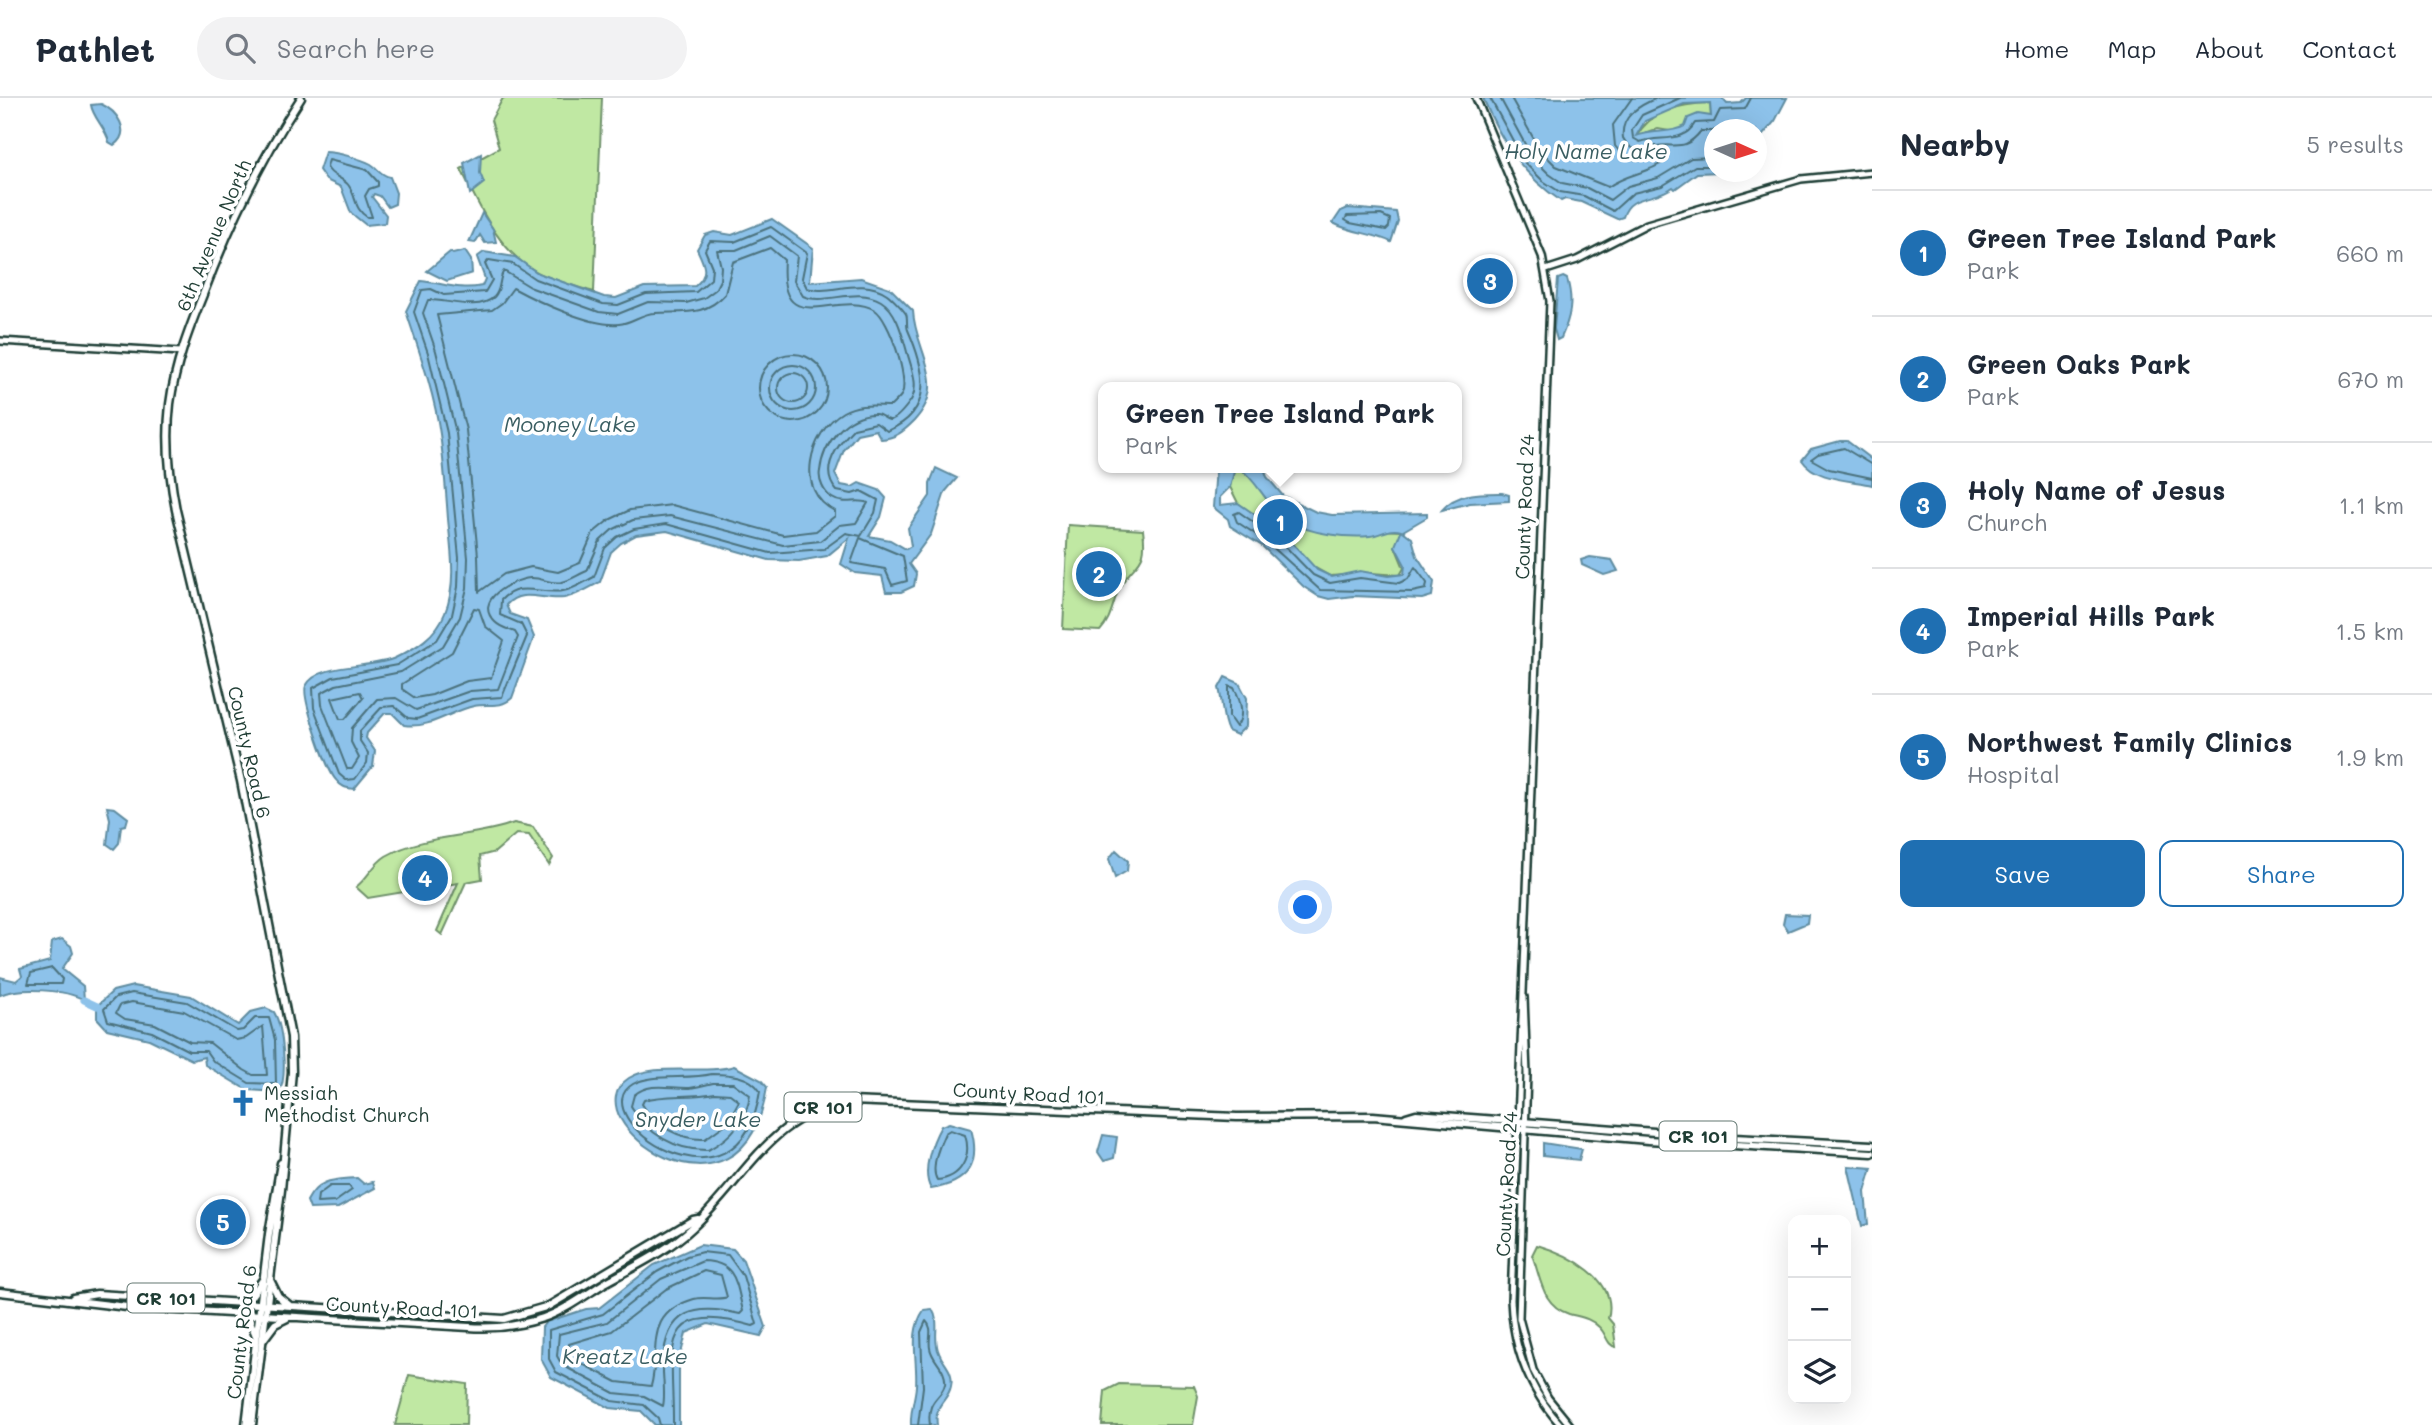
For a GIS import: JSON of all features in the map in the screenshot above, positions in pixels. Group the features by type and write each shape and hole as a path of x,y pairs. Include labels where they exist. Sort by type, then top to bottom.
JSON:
{"main road":[{"name":"6th Avenue North","path":"181,352 247,189 301,98"},
{"name":"County Road 6","path":"181,352 169,407 171,482 238,764 287,1004 292,1068 266,1281 264,1340 252,1425"},
{"name":"County Road 101","path":"73,1298 85,1294 478,1320 513,1318 549,1306 698,1219 780,1130 812,1111 851,1101 1225,1117 1404,1118 1738,1147 1872,1153"},
{"name":"County Road 101","path":"1404,1118 1416,1114 1734,1139 1872,1145"},
{"name":"County Road 101","path":"0,1293 73,1298 85,1303 487,1328 524,1324 558,1311 666,1248 696,1225 698,1219"},
{"path":"237,1303 252,1295 266,1281 278,1296 291,1306"},
{"path":"240,1313 250,1321 256,1336"},
{"name":"County Road 6","path":"246,1425 256,1336 263,1315"},
{"path":"264,1340 275,1324 291,1317"}],"street":[{"name":"County Road 24","path":"1476,98 1546,270 1549,318 1517,1122 1521,1130 1518,1318 1536,1377 1570,1425"},
{"path":"1546,270 1577,260 1647,224 1801,179 1872,172"},
{"path":"0,341 181,352"},
{"name":"County Road 24","path":"1524,931 1525,1122 1521,1130 1511,1300 1514,1333 1530,1381 1561,1425"}],"green space":[{"path":"503,98 602,98 594,292 537,272 512,253 492,227 461,169 499,148 491,120"},
{"path":"1710,103 1711,117 1675,132 1658,129 1636,137 1650,120 1658,115 1688,105"},
{"path":"1233,473 1246,473 1301,527 1401,531 1402,535 1395,546 1404,568 1400,575 1371,573 1330,576 1312,566 1276,530 1238,503 1230,487"},
{"path":"1068,525 1143,530 1144,550 1140,562 1121,585 1108,620 1100,631 1063,629"},
{"path":"514,823 533,827 553,858 549,865 529,835 516,834 495,852 480,856 482,879 466,882 442,935 437,931 458,883 368,898 356,887 381,859 401,849"},
{"path":"1537,1245 1576,1262 1599,1280 1606,1291 1608,1318 1613,1324 1616,1347 1610,1344 1602,1330 1592,1322 1560,1310 1547,1297 1532,1255"},
{"path":"409,1375 467,1384 466,1425 395,1425"},
{"path":"1119,1384 1194,1386 1198,1396 1193,1425 1102,1425 1105,1391"}],"water":[{"name":"Holy Name Lake","path":"1483,98 1722,98 1727,104 1741,103 1746,98 1787,98 1767,130 1767,119 1704,119 1704,173 1697,173 1675,189 1673,187 1631,204 1623,217 1617,219 1581,202 1565,199 1561,201 1535,180 1505,143","holes":["1710,103 1711,116 1698,114 1688,118 1685,126 1680,128 1636,136 1645,121 1684,104"]},
{"path":"101,104 117,117 122,128 122,134 114,145 109,142 92,110 91,105"},
{"path":"325,152 367,162 390,177 396,193 395,204 388,207 380,196 374,194 372,197 386,215 385,223 366,225 351,213 341,187 326,180 319,170"},
{"path":"481,154 480,173 484,183 470,194 464,163"},
{"path":"1348,208 1396,212 1398,221 1391,242 1333,223 1341,211"},
{"path":"482,213 493,229 496,242 485,243 480,235 475,243 469,242"},
{"name":"Mooney Lake","path":"772,219 813,248 810,282 861,278 890,288 913,311 930,380 924,407 914,421 895,436 881,439 876,430 857,434 844,450 835,474 841,485 852,487 859,483 879,490 886,498 881,517 869,536 890,540 906,549 911,546 908,528 930,496 930,483 936,468 957,478 945,492 931,534 909,564 916,574 914,586 901,592 886,592 882,576 855,573 841,564 849,538 827,556 799,561 769,560 667,531 636,535 611,552 600,582 587,589 564,598 519,597 506,605 510,614 527,620 534,637 512,698 494,705 465,708 432,722 414,726 404,725 392,713 385,713 367,733 366,738 375,751 373,766 354,789 340,784 332,774 316,733 307,704 306,686 312,678 322,673 385,661 418,645 431,635 441,621 451,590 452,554 440,434 430,387 406,311 421,281 458,287 482,286 485,279 477,257 484,252 515,257 538,273 604,297 616,298 644,287 695,286 704,273 697,249 705,235 714,232 732,235"},
{"path":"465,251 471,260 472,273 447,281 427,271 450,252 453,254"},
{"path":"1558,279 1567,279 1569,287 1570,310 1561,338 1557,340 1554,329"},
{"path":"1847,441 1872,460 1872,485 1815,472 1802,460 1811,449"},
{"path":"1216,473 1234,473 1230,487 1220,497 1220,505 1238,503 1285,535 1317,570 1332,577 1360,571 1388,576 1404,574 1405,565 1395,546 1401,531 1351,536 1318,532 1299,526 1275,509 1246,473 1266,473 1283,496 1316,512 1332,515 1427,513 1427,517 1403,531 1412,538 1417,556 1434,582 1432,596 1422,599 1353,596 1329,599 1318,596 1304,587 1262,546 1230,526 1228,519 1213,507"},
{"path":"1502,493 1509,495 1509,501 1470,503 1442,510 1462,497"},
{"path":"1590,557 1612,560 1618,571 1604,575 1582,565 1581,560"},
{"path":"1225,677 1239,683 1247,698 1246,726 1237,735 1228,731 1224,720 1219,688"},
{"path":"107,807 115,808 128,818 126,825 121,826 119,843 114,849 107,844 110,819"},
{"path":"1116,850 1128,861 1127,871 1115,878 1109,859"},
{"path":"1785,914 1808,915 1807,923 1788,931 1783,924"},
{"path":"62,939 71,946 73,953 62,969 83,986 84,1000 66,993 42,990 0,995 0,977 16,981 22,976 20,969 50,961 52,942"},
{"path":"133,986 191,996 238,1025 251,1012 266,1008 274,1012 280,1029 283,1052 283,1076 279,1092 247,1090 205,1065 204,1057 192,1060 149,1039 107,1029 97,1018 97,1006 113,991"},
{"name":"Snyder Lake","path":"734,1066 761,1080 767,1087 752,1134 727,1158 697,1165 666,1157 639,1141 621,1119 616,1097 629,1078 639,1073"},
{"path":"949,1123 971,1129 974,1141 972,1162 963,1177 931,1189 927,1174 929,1157 941,1126"},
{"path":"1103,1135 1117,1137 1114,1158 1104,1161 1098,1152"},
{"path":"1543,1143 1582,1149 1579,1160 1543,1156"},
{"path":"1848,1166 1872,1168 1865,1192 1868,1224 1862,1226"},
{"path":"357,1178 364,1184 373,1182 375,1188 338,1208 310,1209 307,1201 322,1184"},
{"name":"Kreatz Lake","path":"700,1245 733,1249 743,1260 766,1327 761,1336 708,1324 686,1333 679,1362 679,1425 655,1425 641,1411 610,1408 551,1377 541,1359 542,1327 546,1322 586,1309 599,1308 654,1265"},
{"path":"932,1309 936,1318 938,1352 951,1374 951,1386 937,1411 937,1425 911,1425 916,1386 916,1328 924,1310"}],"waterway":[{"path":"84,1000 97,1006"}],"place":[{"name":"Holy Name of Jesus","path":"1490,281"},
{"name":"Green Tree Island Park","path":"1280,522"},
{"name":"Green Oaks Park","path":"1099,574"},
{"name":"Imperial Hills Park","path":"425,878"},
{"name":"Messiah Methodist Church","path":"243,1103"},
{"name":"Northwest Family Clinics","path":"223,1222"}]}
